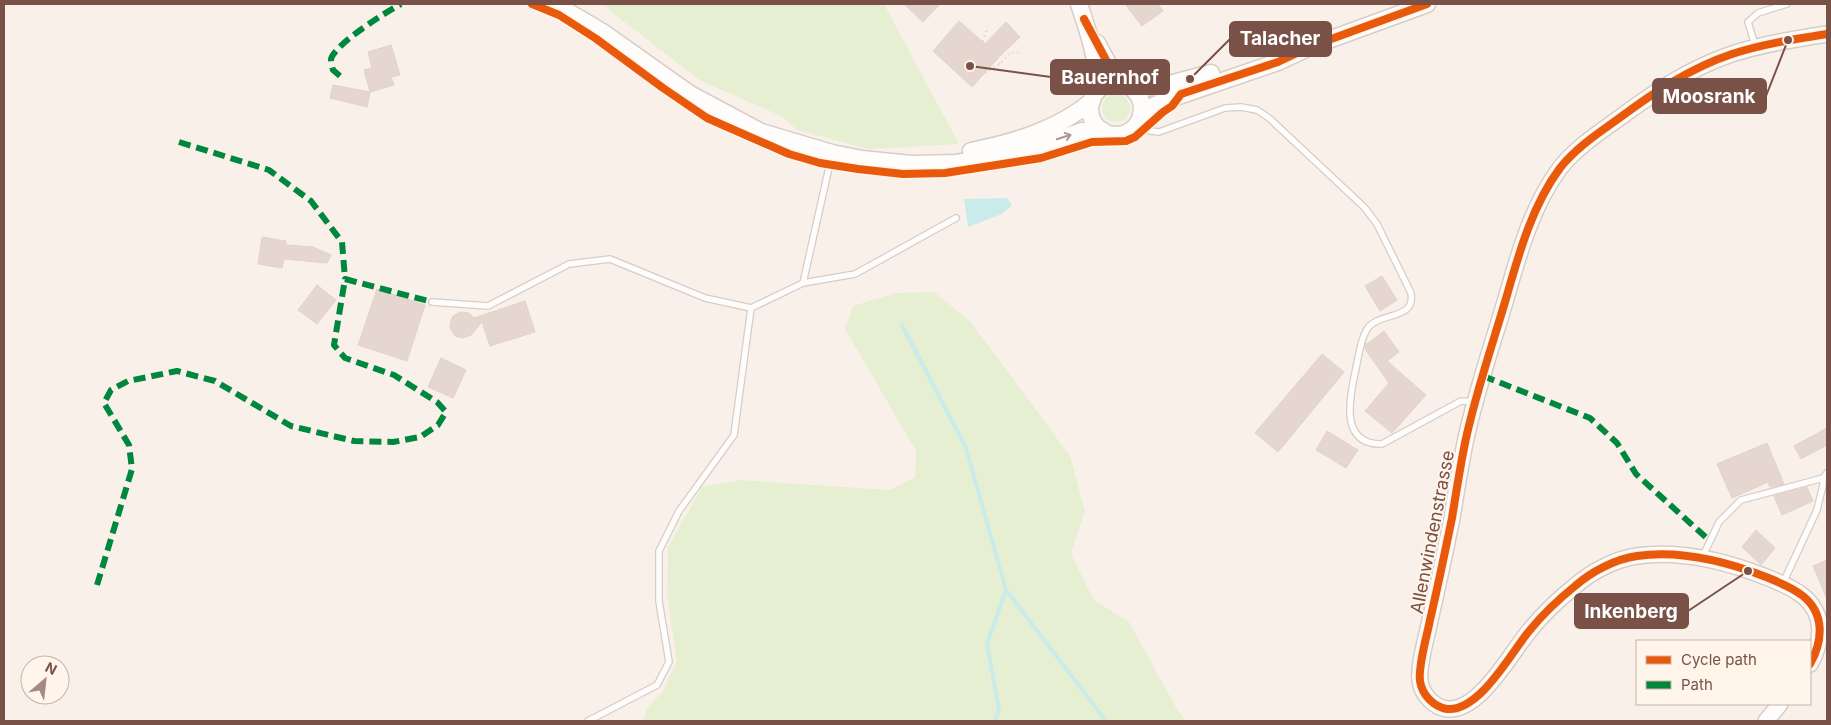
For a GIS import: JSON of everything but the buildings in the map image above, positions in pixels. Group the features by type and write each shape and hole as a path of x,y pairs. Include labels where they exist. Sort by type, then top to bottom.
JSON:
{"main road":[{"path":"555,4 604,33 690,94 761,132 832,154 911,164 971,161 1024,151 1082,131 1102,130 1116,134 1131,129 1151,107 1164,100 1278,62 1312,46 1427,4"},
{"path":"1082,11 1106,60 1140,100 1139,119"},
{"path":"1082,11 1096,64 1098,80 1090,106 1092,119 1102,130"},
{"path":"862,159 940,156 1005,144 1054,126 1071,117 1106,85 1158,87 1277,53 1312,46"}],"street":[{"name":"Allenwindenstrasse","path":"1811,662 1819,646 1823,621 1803,596 1783,584 1748,570 1702,558 1666,554 1633,557 1609,565 1578,583 1530,630 1500,670 1473,700 1466,704 1454,709 1437,706 1426,696 1420,682 1422,658 1475,402 1520,250 1542,198 1560,168 1586,142 1668,84 1698,68 1756,47 1827,34"},
{"path":"1766,721 1779,705"}],"lane":[{"path":"1756,47 1748,22 1758,12 1787,4"},
{"path":"1139,119 1150,131 1159,132 1225,108 1241,107 1257,110 1269,118 1364,207 1377,224 1411,293 1412,300 1409,307 1403,312 1375,321 1367,328 1362,338 1350,400 1352,426 1356,434 1372,444 1382,444 1460,401 1475,402"},
{"path":"803,283 832,154"},
{"path":"432,302 488,306 569,264 610,259 705,298 750,308 803,283 855,274 956,218"},
{"path":"588,721 657,685 669,662 659,601 659,551 679,511 734,435 750,308"},
{"path":"1702,558 1719,522 1742,500 1825,475 1824,485 1816,510 1783,584"}],"path":[{"path":"981,46 988,27"},
{"path":"972,40 1000,64"},
{"path":"985,73 1000,64 1011,52 1022,53"}],"green space":[{"path":"601,4 884,4 959,144 868,149 797,130 781,116 701,81"},
{"path":"1116,94 1126,98 1130,108 1126,118 1116,122 1106,118 1102,108 1106,98"},
{"path":"934,292 971,322 1070,456 1085,511 1071,554 1094,600 1129,622 1177,709 1186,721 643,721 647,708 663,691 677,661 667,596 668,547 702,487 740,480 890,490 915,477 916,451 845,329 853,306 895,293"}],"water":[{"path":"1007,198 1012,205 1002,214 968,227 964,199"}],"waterway":[{"path":"902,325 966,448 1006,590 1106,721"},
{"path":"995,721 999,710 987,644 1006,590"}],"marked path":[{"path":"340,76 332,67 331,59 335,53 351,37 401,4"},
{"path":"179,142 269,170 311,201 342,242 345,279"},
{"path":"97,585 132,469 129,445 104,403 111,390 128,381 177,371 215,381 291,426 354,441 393,442 420,437 438,425 446,412 437,402 394,375 345,358 334,345 345,279 432,302"},
{"path":"1483,376 1590,418 1617,443 1636,474 1710,541"}],"cycle path":[{"path":"532,4 559,15 595,38 707,118 789,154 820,163 903,174 945,173 1041,158 1092,142 1126,141 1135,137 1172,106 1181,94 1278,62 1312,46 1427,4"},
{"path":"1084,19 1106,60 1122,84"},
{"path":"1811,662 1817,646 1820,628 1815,611 1803,596 1785,585 1735,566 1702,558 1670,554 1637,556 1620,560 1596,571 1581,581 1546,612 1505,665 1483,691 1471,701 1459,707 1442,708 1429,700 1423,691 1420,681 1423,651 1447,544 1465,443 1474,407 1520,250 1533,216 1550,183 1566,161 1587,142 1645,100 1701,66 1744,50 1827,34"}],"place":[{"name":"Moosrank","path":"1788,40"},
{"name":"Bauernhof","path":"970,66"},
{"name":"Talacher","path":"1190,79"},
{"name":"Inkenberg","path":"1748,571"}]}
